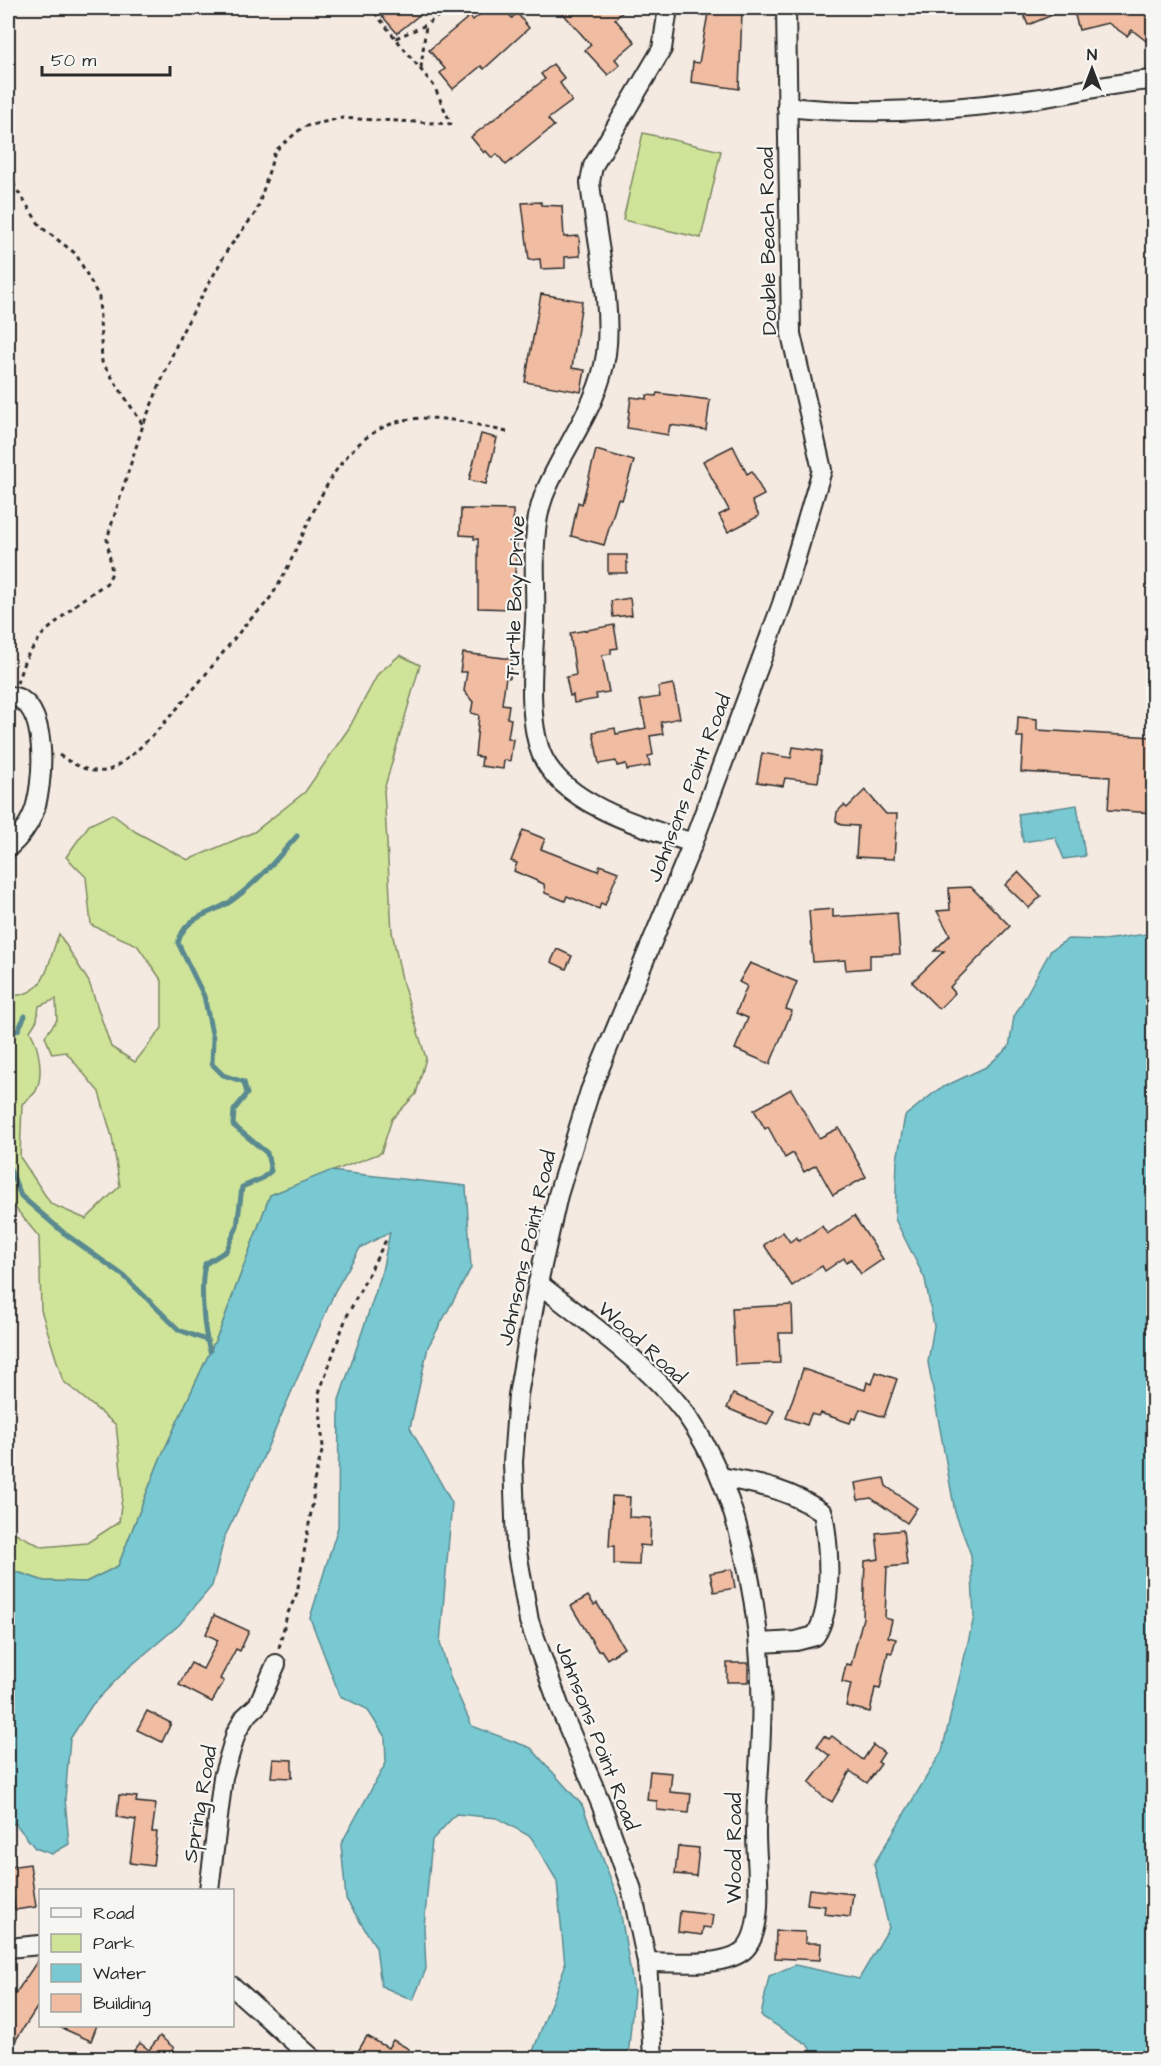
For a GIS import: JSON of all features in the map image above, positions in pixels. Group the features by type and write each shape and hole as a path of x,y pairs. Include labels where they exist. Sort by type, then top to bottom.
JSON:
{"street":[{"name":"Turtle Bay Drive","path":"668,8 662,50 600,150 592,174 594,224 604,292 606,353 592,401 554,474 537,520 534,707 541,752 552,773 576,793 614,815 693,843"},
{"name":"Double Beach Road","path":"786,8 791,334 822,470"},
{"path":"787,107 873,111 948,109 1026,100 1154,80"},
{"name":"Johnsons Point Road","path":"653,2058 647,1962 631,1887 601,1803 560,1708 530,1621 516,1546 513,1462 518,1395 538,1284 558,1195 590,1091 693,843 782,604 822,470"},
{"path":"8,848 29,824 34,812 38,788 39,743 39,727 34,713 27,704 11,696"},
{"name":"Wood Road","path":"538,1284 652,1376 690,1419 721,1478 744,1555 760,1643 761,1730 756,1794 756,1929 744,1950 722,1960 691,1963 647,1962"},
{"path":"721,1478 773,1486 800,1497 823,1513 830,1548 824,1623 815,1636 796,1641 760,1643"},
{"name":"Spring Road","path":"209,1889 216,1820 234,1739 245,1717 258,1705 276,1664"},
{"path":"8,1948 39,1945"},
{"path":"234,1988 312,2058"}],"path":[{"path":"11,696 25,659 42,635 80,601 106,583 112,573 107,539 143,425 181,334 228,249 257,211 275,151 303,127 341,118 451,124 442,101 421,68 371,8"},
{"path":"396,38 426,25 449,8"},
{"path":"421,68 426,25"},
{"path":"8,166 15,187 41,227 76,254 99,297 102,362 143,425"},
{"path":"39,743 86,770 105,771 126,762 197,686 243,627 272,596 330,477 364,440 391,424 427,417 511,433"},
{"path":"276,1664 285,1623 297,1593 313,1501 314,1481 323,1448 319,1393 346,1318 386,1240"},
{"path":"8,1318 8,1324"}],"green space":[{"path":"643,133 721,151 701,238 623,220"},
{"path":"400,655 420,665 384,790 392,932 403,984 426,1058 416,1094 392,1119 381,1153 270,1195 220,1330 160,1459 118,1566 86,1582 44,1581 11,1570 8,1566 8,1529 42,1547 87,1543 119,1522 123,1489 116,1425 63,1381 41,1310 39,1237 8,1199 8,996 21,995 39,985 48,967 59,934 89,982 111,1047 135,1062 162,1028 162,981 137,945 91,925 86,877 66,857 89,825 112,814 136,832 188,860 254,832 305,792 349,728 378,674","holes":["56,999 57,1020 45,1036 52,1054 66,1052 99,1092 112,1137 120,1186 86,1219 51,1204 20,1157 22,1104 36,1091 40,1076 38,1052 30,1031 37,1020 39,1006"]}],"water":[{"path":"1077,805 1085,856 1064,859 1055,837 1023,842 1018,814"},
{"path":"1153,933 1153,2058 815,2058 807,2044 761,2016 769,1976 795,1965 859,1979 889,1928 874,1864 942,1751 974,1617 971,1555 955,1512 928,1362 934,1326 925,1279 895,1219 897,1160 905,1116 939,1089 986,1067 1009,1047 1014,1017 1051,950 1068,939 1104,940"},
{"path":"330,1171 466,1186 471,1268 428,1347 410,1428 452,1503 440,1643 450,1677 472,1726 531,1748 582,1805 618,1898 634,1991 628,2058 536,2058 532,2054 565,1966 557,1881 531,1837 497,1818 456,1814 432,1840 424,1927 426,1969 413,2000 381,1986 376,1947 346,1899 341,1844 386,1763 385,1737 367,1709 340,1696 310,1618 338,1527 339,1400 381,1276 390,1232 360,1248 335,1291 259,1467 225,1536 212,1586 179,1625 127,1669 92,1705 70,1739 65,1799 69,1844 52,1854 35,1848 15,1823 8,1827 8,1566 11,1570 44,1581 86,1582 118,1566 160,1459 220,1330 270,1195"}],"building":[{"path":"375,8 428,8 397,33"},
{"path":"488,8 503,8 512,18 517,13 529,28 484,69 481,66 453,89 440,73 445,69 429,50 470,16 473,20"},
{"path":"558,8 627,8 615,19 635,42 615,59 620,65 608,75 585,50 591,45"},
{"path":"709,8 739,8 742,12 739,89 691,82 693,62 699,63"},
{"path":"1021,8 1069,8 1028,25"},
{"path":"1073,8 1135,8 1154,20 1154,47 1132,30 1127,36 1108,23 1079,30"},
{"path":"553,64 565,79 560,83 572,101 548,119 554,126 506,165 497,154 492,158 486,151 484,153 471,137 545,79 541,74"},
{"path":"541,202 541,205 562,206 564,237 579,236 580,256 565,257 565,268 541,269 540,259 529,260 522,203"},
{"path":"541,294 582,301 572,368 585,370 581,392 525,382"},
{"path":"657,393 710,400 706,430 670,425 668,435 627,428 631,397 647,399 647,395 656,396"},
{"path":"481,434 497,438 486,484 469,480"},
{"path":"733,446 747,474 752,471 764,495 752,501 759,516 728,532 719,515 729,510 703,461"},
{"path":"596,450 634,461 622,500 618,499 604,545 571,536 578,502 582,504"},
{"path":"461,509 513,510 514,541 517,541 513,609 478,608 478,539 474,539 474,536 460,535"},
{"path":"608,555 627,555 627,573 608,573"},
{"path":"630,598 632,615 613,617 611,601"},
{"path":"614,625 618,648 611,649 611,654 602,655 609,692 596,694 597,699 574,703 566,677 576,675 570,633"},
{"path":"463,653 512,659 510,678 506,677 502,704 509,705 507,718 511,719 508,738 513,739 510,761 504,760 503,769 481,766 482,757 475,756 479,715 471,713 473,702 464,691 467,672 460,672"},
{"path":"673,684 680,718 661,722 663,734 650,736 653,755 648,756 650,766 627,770 626,764 617,766 616,761 599,764 593,732 615,728 616,734 646,728 640,700 660,697 658,687"},
{"path":"1018,717 1037,719 1037,730 1154,737 1154,813 1108,810 1110,777 1021,772 1023,737 1017,737"},
{"path":"793,747 822,751 818,782 785,778 783,786 757,782 762,753 791,758"},
{"path":"865,790 886,814 897,814 894,859 856,857 858,826 842,825 836,821 837,812 844,805 847,808"},
{"path":"523,830 545,839 541,849 598,871 600,865 618,872 605,905 601,903 599,909 567,896 565,901 545,893 544,884 514,871 517,863 511,861"},
{"path":"1018,872 1041,896 1029,908 1005,885"},
{"path":"971,887 1010,926 950,987 955,993 939,1009 912,982 944,951 934,951 950,935 937,911 950,910 949,888"},
{"path":"833,909 833,917 897,913 900,954 870,955 870,968 846,970 845,960 813,962 809,911"},
{"path":"557,949 572,956 566,969 551,962"},
{"path":"750,963 797,982 786,1009 792,1011 770,1064 735,1049 748,1018 736,1013 747,986 739,982"},
{"path":"791,1089 819,1138 839,1128 866,1177 833,1195 816,1165 804,1172 793,1153 785,1158 768,1127 765,1129 754,1110"},
{"path":"854,1216 883,1259 861,1274 851,1259 846,1262 844,1258 825,1271 822,1266 792,1286 764,1245 783,1232 790,1242 796,1237 799,1241 822,1226 827,1234"},
{"path":"792,1305 793,1333 779,1333 780,1363 735,1365 732,1308"},
{"path":"803,1369 865,1390 867,1382 872,1384 876,1372 897,1379 884,1417 860,1409 856,1419 852,1418 850,1423 820,1413 818,1416 811,1414 807,1425 786,1418"},
{"path":"733,1394 774,1411 767,1425 727,1408"},
{"path":"884,1478 886,1486 917,1508 907,1523 871,1498 858,1500 855,1483"},
{"path":"612,1496 630,1497 629,1517 651,1518 650,1546 640,1545 639,1565 614,1564 614,1546 609,1546"},
{"path":"903,1530 907,1565 887,1567 885,1618 892,1620 888,1637 896,1639 892,1653 888,1652 880,1689 875,1688 870,1712 846,1706 851,1684 842,1682 846,1664 851,1665 863,1618 865,1561 879,1559 876,1533"},
{"path":"732,1569 735,1588 714,1592 710,1573"},
{"path":"588,1596 594,1605 597,1603 624,1648 607,1659 601,1650 598,1651 571,1606"},
{"path":"214,1615 249,1631 240,1651 236,1649 220,1679 224,1681 212,1702 179,1685 191,1663 203,1669 218,1640 206,1634"},
{"path":"727,1663 748,1663 748,1682 727,1682"},
{"path":"147,1711 171,1723 162,1742 137,1730"},
{"path":"824,1736 829,1739 832,1736 863,1760 873,1745 884,1753 878,1762 881,1764 867,1783 850,1771 832,1802 809,1783 830,1756 817,1746"},
{"path":"273,1759 292,1760 292,1778 271,1777"},
{"path":"650,1771 672,1773 670,1792 691,1794 689,1813 657,1810 657,1801 647,1800"},
{"path":"119,1795 137,1797 136,1802 156,1804 152,1832 157,1832 153,1866 130,1863 136,1820 117,1817"},
{"path":"678,1846 699,1848 696,1876 675,1874"},
{"path":"30,1864 36,1907 15,1910 9,1867"},
{"path":"809,1889 853,1894 850,1917 824,1914 825,1906 807,1904"},
{"path":"680,1911 713,1915 711,1928 703,1927 702,1935 678,1932"},
{"path":"776,1931 805,1932 805,1943 821,1943 820,1960 775,1958"},
{"path":"39,1958 39,2005 8,2052 8,1987 16,1993"},
{"path":"60,2027 96,2027 91,2041"},
{"path":"160,2036 174,2048 165,2058 128,2058 140,2043 149,2050"},
{"path":"367,2036 388,2048 393,2040 409,2049 405,2058 354,2058"}],"waterway":[{"path":"210,1351 203,1308 205,1264 226,1251 237,1227 242,1187 261,1179 271,1171 267,1153 233,1125 234,1110 247,1094 244,1082 223,1075 212,1064 213,1038 204,996 178,943 187,926 243,892 297,836"},
{"path":"8,1034 18,1030 25,1016"},
{"path":"8,1164 21,1196 64,1233 124,1276 179,1330 206,1340"}]}
